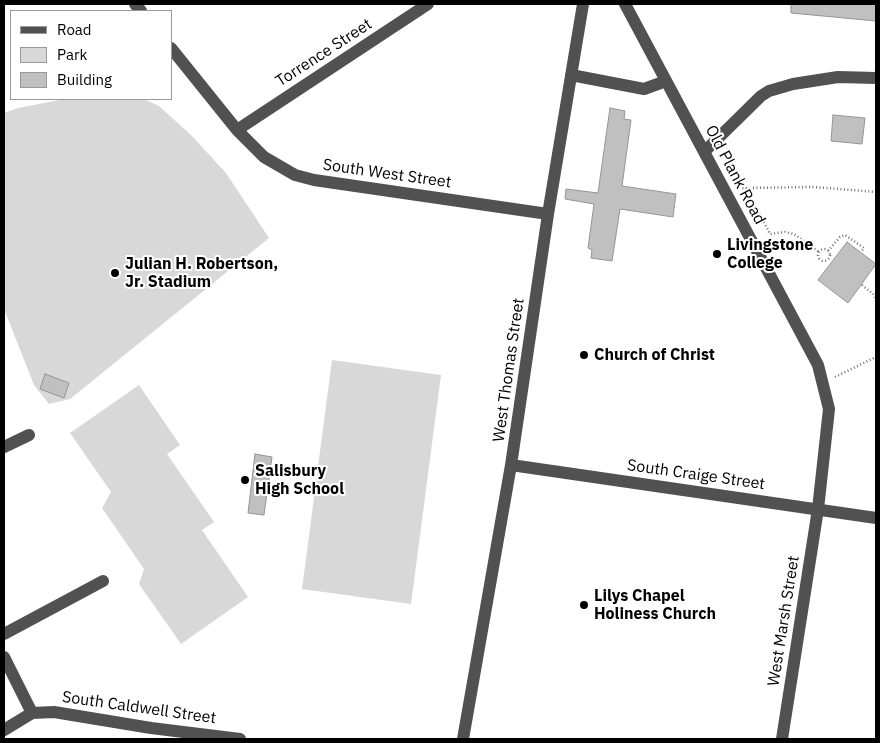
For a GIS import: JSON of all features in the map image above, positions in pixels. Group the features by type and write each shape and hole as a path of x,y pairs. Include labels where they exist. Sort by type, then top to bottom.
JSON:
{"street":[{"name":"Torrence Street","path":"237,130 428,4"},
{"name":"West Thomas Street","path":"463,739 511,465 548,214 583,4"},
{"name":"Old Plank Road","path":"625,4 818,365 829,409 818,509"},
{"name":"South West Street","path":"172,49 237,130 264,157 295,175 548,214"},
{"path":"571,75 644,89 666,81"},
{"path":"704,152 760,96 769,91 838,77 876,78"},
{"path":"4,447 29,435"},
{"name":"South Craige Street","path":"511,465 876,518"},
{"name":"West Marsh Street","path":"782,739 818,509"},
{"path":"4,634 103,581"},
{"path":"4,657 32,713 4,730"},
{"name":"South Caldwell Street","path":"32,713 54,712 150,734 233,739"}],"path":[{"path":"739,188 814,187 876,192"},
{"path":"746,188 770,234 785,232 794,234 819,252"},
{"path":"819,252 819,259 824,261 829,258 828,251 840,237 845,236 864,248 861,252"},
{"path":"819,252 823,250 828,251"},
{"path":"862,284 876,299"},
{"path":"823,383 876,357"}],"green space":[{"name":"Julian H. Robertson, Jr. Stadium","path":"60,100 146,100 159,106 191,135 226,173 269,238 70,399 49,404 34,385 4,309 4,113 18,108"},
{"path":"332,360 441,375 411,604 302,589"},
{"path":"139,385 180,445 167,454 214,522 202,530 248,597 181,644 139,584 144,569 102,508 111,492 70,433"}],"building":[{"path":"791,4 876,4 876,21 791,13"},
{"path":"610,108 625,111 624,119 631,120 622,186 676,194 673,217 620,209 612,261 591,258 592,250 588,248 594,204 565,199 566,189 598,193"},
{"path":"833,115 865,118 862,144 831,141"},
{"path":"847,242 876,264 848,303 818,280"},
{"path":"45,374 69,383 64,398 40,389"},
{"path":"255,454 272,457 264,515 248,513"}],"place":[{"name":"Livingstone College","path":"717,254"},
{"name":"Julian H. Robertson, Jr. Stadium","path":"115,273"},
{"name":"Church of Christ","path":"584,355"},
{"name":"Salisbury High School","path":"245,480"},
{"name":"Lilys Chapel Holiness Church","path":"584,605"}]}
